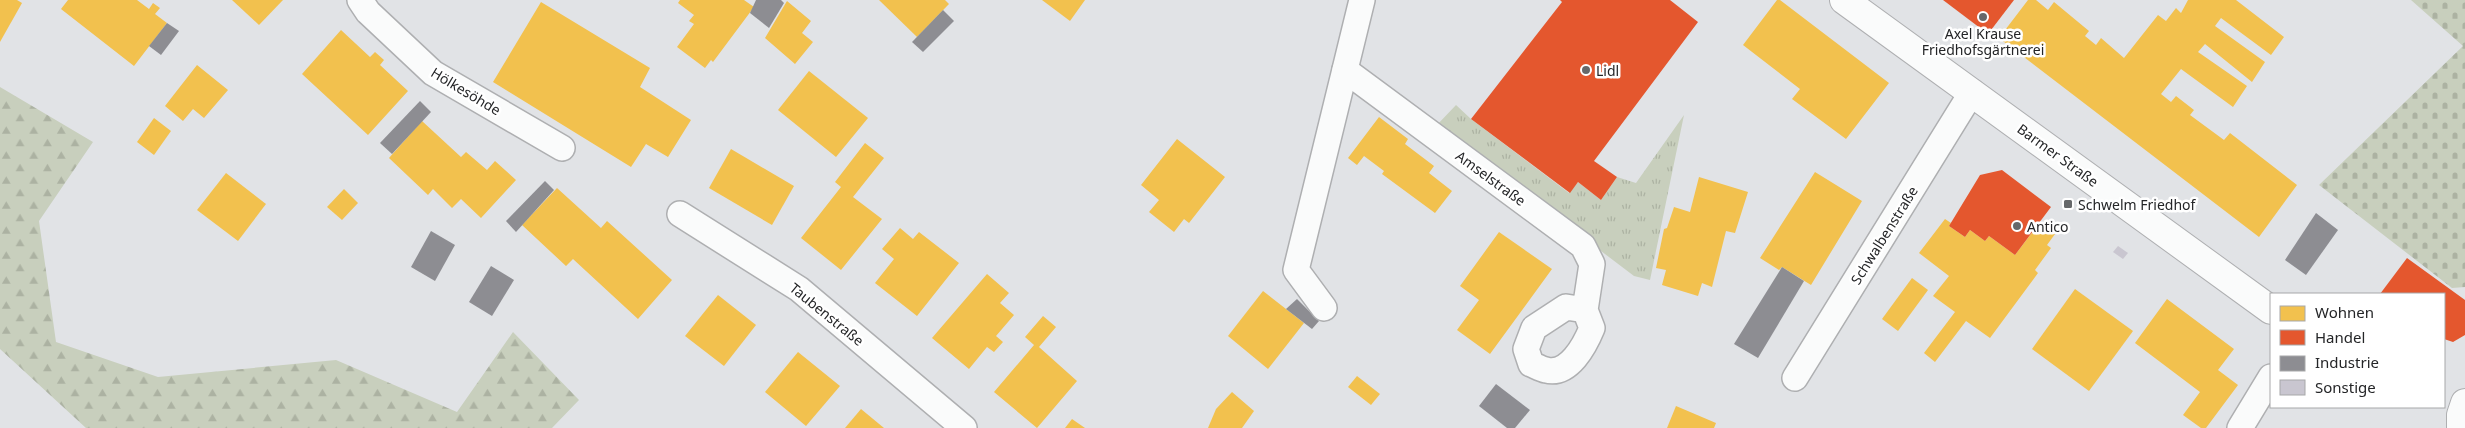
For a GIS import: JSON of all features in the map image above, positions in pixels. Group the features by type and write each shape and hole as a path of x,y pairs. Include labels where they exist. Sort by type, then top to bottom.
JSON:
{"main road":[{"name":"Barmer Straße","path":"1844,0 2270,309"},
{"path":"2445,398 2465,402 2461,415 2461,428"}],"street":[{"name":"Hölkesöhde","path":"360,0 368,12 433,73 562,148"},
{"path":"1324,308 1296,270 1362,0"},
{"name":"Amselstraße","path":"1345,70 1583,246 1592,264 1585,310"},
{"name":"Schwalbenstraße","path":"1795,378 1972,92"},
{"name":"Taubenstraße","path":"680,214 799,289 964,428"},
{"path":"2240,428 2270,379"}],"green space":[{"path":"2411,0 2465,0 2465,287 2452,288 2319,185 2463,46"},
{"path":"0,87 93,142 39,221 56,342 158,377 336,360 457,412 513,332 579,400 552,428 86,428 0,349"},
{"path":"1456,105 1471,119 1569,193 1578,182 1601,200 1617,177 1636,183 1684,115 1650,280 1634,276 1436,126"}],"building: Wohnen":[{"path":"0,0 17,0 22,3 0,42"},
{"path":"68,0 137,0 149,9 153,3 160,8 155,14 167,23 134,66 61,9"},
{"path":"232,0 283,0 259,25"},
{"path":"680,0 744,0 754,7 713,62 711,60 705,68 677,47 694,24 689,21 694,15 678,3"},
{"path":"879,0 945,0 949,4 917,37"},
{"path":"1042,0 1085,0 1070,21"},
{"path":"1777,0 1780,0 1889,83 1846,139 1792,99 1800,89 1743,45"},
{"path":"2028,0 2036,0 2048,10 2054,2 2089,31 2085,36 2096,45 2101,38 2124,58 2158,15 2166,21 2176,8 2181,13 2188,0 2236,0 2284,37 2271,55 2221,18 2215,26 2265,62 2252,82 2205,44 2198,52 2247,86 2233,107 2181,69 2161,94 2171,102 2176,96 2194,110 2190,115 2224,140 2230,133 2297,185 2259,237 1999,38"},
{"path":"787,1 811,21 802,33 813,42 795,64 765,38"},
{"path":"541,2 650,68 640,87 691,120 668,157 646,144 631,167 493,82"},
{"path":"341,30 370,57 375,52 384,60 380,65 408,91 368,135 302,74"},
{"path":"197,65 228,90 204,118 193,109 183,121 165,106"},
{"path":"809,71 868,118 836,157 778,110"},
{"path":"1379,117 1408,139 1405,144 1434,166 1429,173 1452,191 1435,213 1382,174 1384,171 1364,156 1357,165 1348,158"},
{"path":"154,118 171,131 154,155 137,142"},
{"path":"422,121 461,157 466,152 487,170 495,161 516,180 481,218 461,199 452,208 433,189 428,195 389,158"},
{"path":"1177,139 1225,177 1189,223 1184,219 1174,232 1149,212 1159,200 1141,185"},
{"path":"865,143 884,158 853,197 882,219 841,270 801,238 841,187 835,182"},
{"path":"731,149 794,186 772,225 709,188"},
{"path":"1815,172 1862,201 1811,285 1782,267 1779,270 1760,258"},
{"path":"226,173 266,204 238,241 197,210"},
{"path":"1699,177 1748,192 1735,233 1726,231 1712,287 1702,283 1698,296 1662,285 1666,270 1656,268 1664,229 1667,228 1674,207 1690,212"},
{"path":"557,188 601,228 607,221 672,280 638,319 573,259 566,266 522,225"},
{"path":"344,189 358,203 342,220 327,207"},
{"path":"1945,219 1951,223 1949,226 1965,237 1970,230 1985,241 1989,236 2015,255 2040,222 2055,234 2047,245 2051,248 2035,270 2038,273 1990,338 1966,321 1935,362 1924,353 1955,312 1933,296 1949,276 1919,253"},
{"path":"900,228 913,239 919,232 959,263 917,316 875,283 894,259 882,249"},
{"path":"1499,232 1552,269 1490,354 1457,330 1479,300 1460,286"},
{"path":"987,274 1009,293 1000,303 1014,315 996,336 1003,342 994,352 987,347 969,369 932,338"},
{"path":"1912,278 1928,290 1898,331 1882,319"},
{"path":"2075,289 2133,331 2089,391 2032,349"},
{"path":"1263,291 1304,323 1268,369 1228,336"},
{"path":"718,295 756,325 724,366 685,336"},
{"path":"2167,299 2234,349 2218,370 2238,385 2206,428 2201,428 2183,415 2200,392 2135,343"},
{"path":"1043,316 1056,327 1039,347 1077,381 1037,428 994,392 1034,345 1025,337"},
{"path":"798,352 840,386 806,426 765,392"},
{"path":"1357,376 1380,394 1371,405 1348,387"},
{"path":"1232,392 1254,411 1242,428 1208,428 1216,409"},
{"path":"1676,406 1716,423 1714,428 1667,428"},
{"path":"861,409 884,428 845,428"},
{"path":"1072,419 1085,428 1065,428"}],"building: Handel":[{"name":"Lidl","path":"1560,0 1670,0 1698,22 1594,161 1617,177 1601,200 1578,182 1570,193 1471,119 1562,2"},
{"name":"Axel Krause Friedhofsgärtnerei","path":"1943,0 2014,0 1988,34"},
{"path":"2002,170 2051,207 2015,255 1989,236 1985,241 1970,230 1965,237 1949,226 1980,175"},
{"path":"2407,258 2465,300 2465,335 2453,342 2445,339 2445,293 2381,293"}],"building: Industrie":[{"path":"756,0 781,0 784,3 769,28 750,13"},
{"path":"943,10 954,21 923,52 912,42"},
{"path":"167,23 179,31 161,55 149,46"},
{"path":"420,101 431,112 392,154 380,143"},
{"path":"545,181 554,190 516,232 506,221"},
{"path":"2316,213 2338,230 2306,275 2285,260"},
{"path":"431,231 455,245 435,281 411,267"},
{"path":"491,266 514,280 492,316 469,302"},
{"path":"1782,267 1804,281 1758,358 1734,344"},
{"path":"1297,299 1319,321 1312,329 1286,309"},
{"path":"1496,384 1530,410 1515,428 1507,428 1479,406"}],"building: Sonstige":[{"path":"2118,246 2128,253 2123,259 2113,252"}],"place":[{"name":"Axel Krause Friedhofsgärtnerei","path":"1983,17"},
{"name":"Lidl","path":"1586,70"},
{"name":"Schwelm Friedhof","path":"2068,204"},
{"name":"Antico","path":"2017,226"}]}
